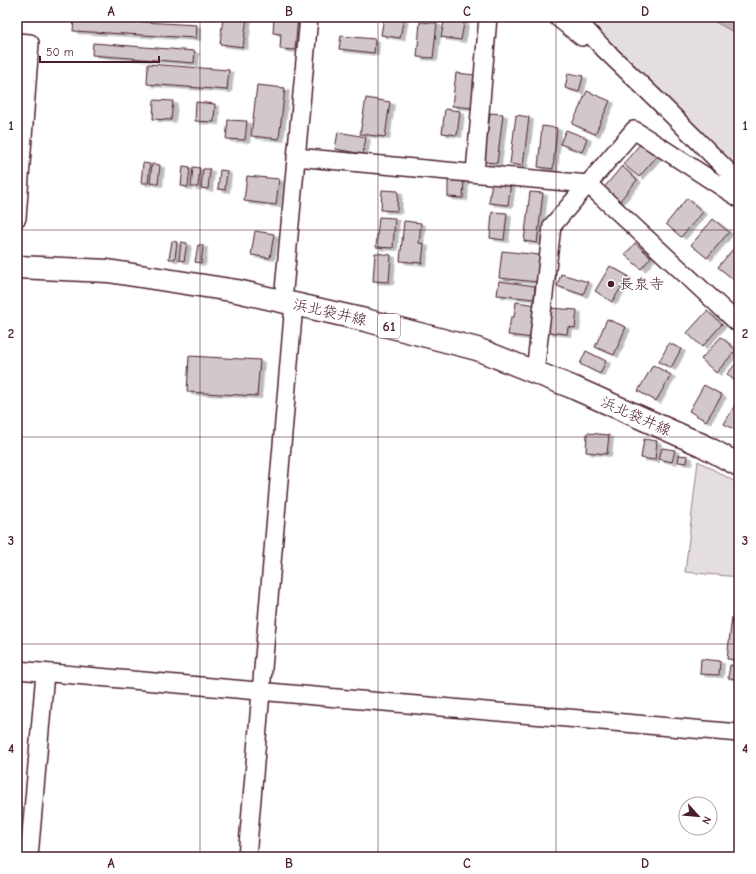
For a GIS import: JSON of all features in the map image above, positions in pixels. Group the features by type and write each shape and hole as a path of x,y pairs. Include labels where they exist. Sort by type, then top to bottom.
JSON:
{"main road":[{"name":"浜北袋井線","path":"17,267 108,271 237,291 289,302 477,349 572,387 702,445 739,465"}],"street":[{"path":"247,857 261,691 289,302 296,157 309,17"},
{"path":"475,173 488,17"},
{"path":"557,17 585,40 603,48"},
{"path":"574,17 603,48 739,182"},
{"path":"17,42 30,43 17,218"},
{"path":"535,372 552,226 634,130 739,198"},
{"path":"296,157 588,184 739,324"},
{"path":"17,670 739,733"},
{"path":"29,857 46,673"}],"shaded area":[{"path":"588,17 739,17 739,181 667,110"},
{"path":"706,17 739,17 739,35"},
{"path":"698,461 739,484 739,577 685,572"}],"building":[{"path":"223,17 247,17 243,47 220,44"},
{"path":"274,17 298,17 295,50 280,49 281,34 273,33"},
{"path":"384,17 404,17 400,38 381,35"},
{"path":"445,17 465,18 461,40 441,37"},
{"path":"74,18 197,25 196,38 73,31"},
{"path":"420,22 437,23 433,58 417,57"},
{"path":"341,36 375,39 374,53 339,49"},
{"path":"93,43 195,51 194,63 92,55"},
{"path":"148,64 229,70 227,90 147,84"},
{"path":"456,73 475,75 472,108 452,106"},
{"path":"568,73 583,76 579,92 565,88"},
{"path":"257,85 285,88 279,139 251,136"},
{"path":"587,91 610,101 595,134 572,124"},
{"path":"366,98 390,102 385,137 360,134"},
{"path":"154,100 173,101 171,120 153,119"},
{"path":"196,102 215,104 214,122 195,121"},
{"path":"445,109 460,111 457,135 442,133"},
{"path":"490,113 503,114 497,163 484,162"},
{"path":"516,115 529,117 523,166 510,164"},
{"path":"228,120 247,121 245,140 226,139"},
{"path":"542,126 557,128 553,169 538,167"},
{"path":"566,130 587,138 582,152 560,144"},
{"path":"338,132 366,137 363,154 335,149"},
{"path":"643,141 659,154 639,177 623,164"},
{"path":"143,163 150,164 148,183 141,183"},
{"path":"152,164 160,165 158,184 150,183"},
{"path":"183,166 190,167 188,187 181,186"},
{"path":"622,166 637,180 618,203 602,190"},
{"path":"193,167 200,168 198,187 191,187"},
{"path":"203,169 210,169 208,189 201,188"},
{"path":"220,170 227,171 225,190 218,189"},
{"path":"247,176 279,179 276,205 244,201"},
{"path":"448,177 464,177 463,198 448,197"},
{"path":"492,180 511,182 508,205 489,203"},
{"path":"382,190 398,191 397,211 381,210"},
{"path":"530,192 543,193 537,243 524,241"},
{"path":"687,198 703,212 681,237 666,224"},
{"path":"492,212 507,213 504,240 490,238"},
{"path":"379,217 395,218 393,248 376,247"},
{"path":"713,219 729,232 707,258 691,245"},
{"path":"404,221 421,223 419,243 424,244 422,263 400,261"},
{"path":"255,231 274,234 270,258 251,255"},
{"path":"172,241 177,242 175,259 169,259"},
{"path":"181,242 187,243 184,261 179,260"},
{"path":"739,242 739,274 734,280 718,267"},
{"path":"635,243 651,257 641,269 625,255"},
{"path":"198,245 203,245 201,263 195,262"},
{"path":"502,251 540,255 537,282 499,278"},
{"path":"375,253 391,255 389,282 373,281"},
{"name":"長泉寺","path":"610,266 628,276 612,302 595,291"},
{"path":"561,274 588,282 583,295 557,286"},
{"path":"499,281 535,286 534,299 497,295"},
{"path":"739,297 739,308 734,303"},
{"path":"516,302 537,305 533,338 508,335 511,317 514,317"},
{"path":"550,308 577,310 575,328 568,327 567,334 548,332"},
{"path":"707,311 722,324 702,347 687,333"},
{"path":"607,319 626,327 614,355 595,347"},
{"path":"721,337 736,350 716,373 701,359"},
{"path":"669,343 681,349 671,368 659,362"},
{"path":"586,351 606,361 600,374 580,364"},
{"path":"189,356 260,360 257,396 187,392"},
{"path":"739,360 739,385 727,374"},
{"path":"653,365 671,375 656,401 638,391"},
{"path":"704,385 722,395 706,421 689,411"},
{"path":"739,398 739,432 724,424"},
{"path":"587,433 609,435 607,454 586,452"},
{"path":"644,439 657,441 655,460 641,458"},
{"path":"662,448 675,450 672,462 659,459"},
{"path":"679,455 688,456 687,463 678,462"},
{"path":"732,617 739,618 739,660 727,659"},
{"path":"701,659 720,661 719,675 700,674"},
{"path":"730,665 739,666 739,679 728,678"}],"place":[{"name":"長泉寺","path":"611,284"}]}
